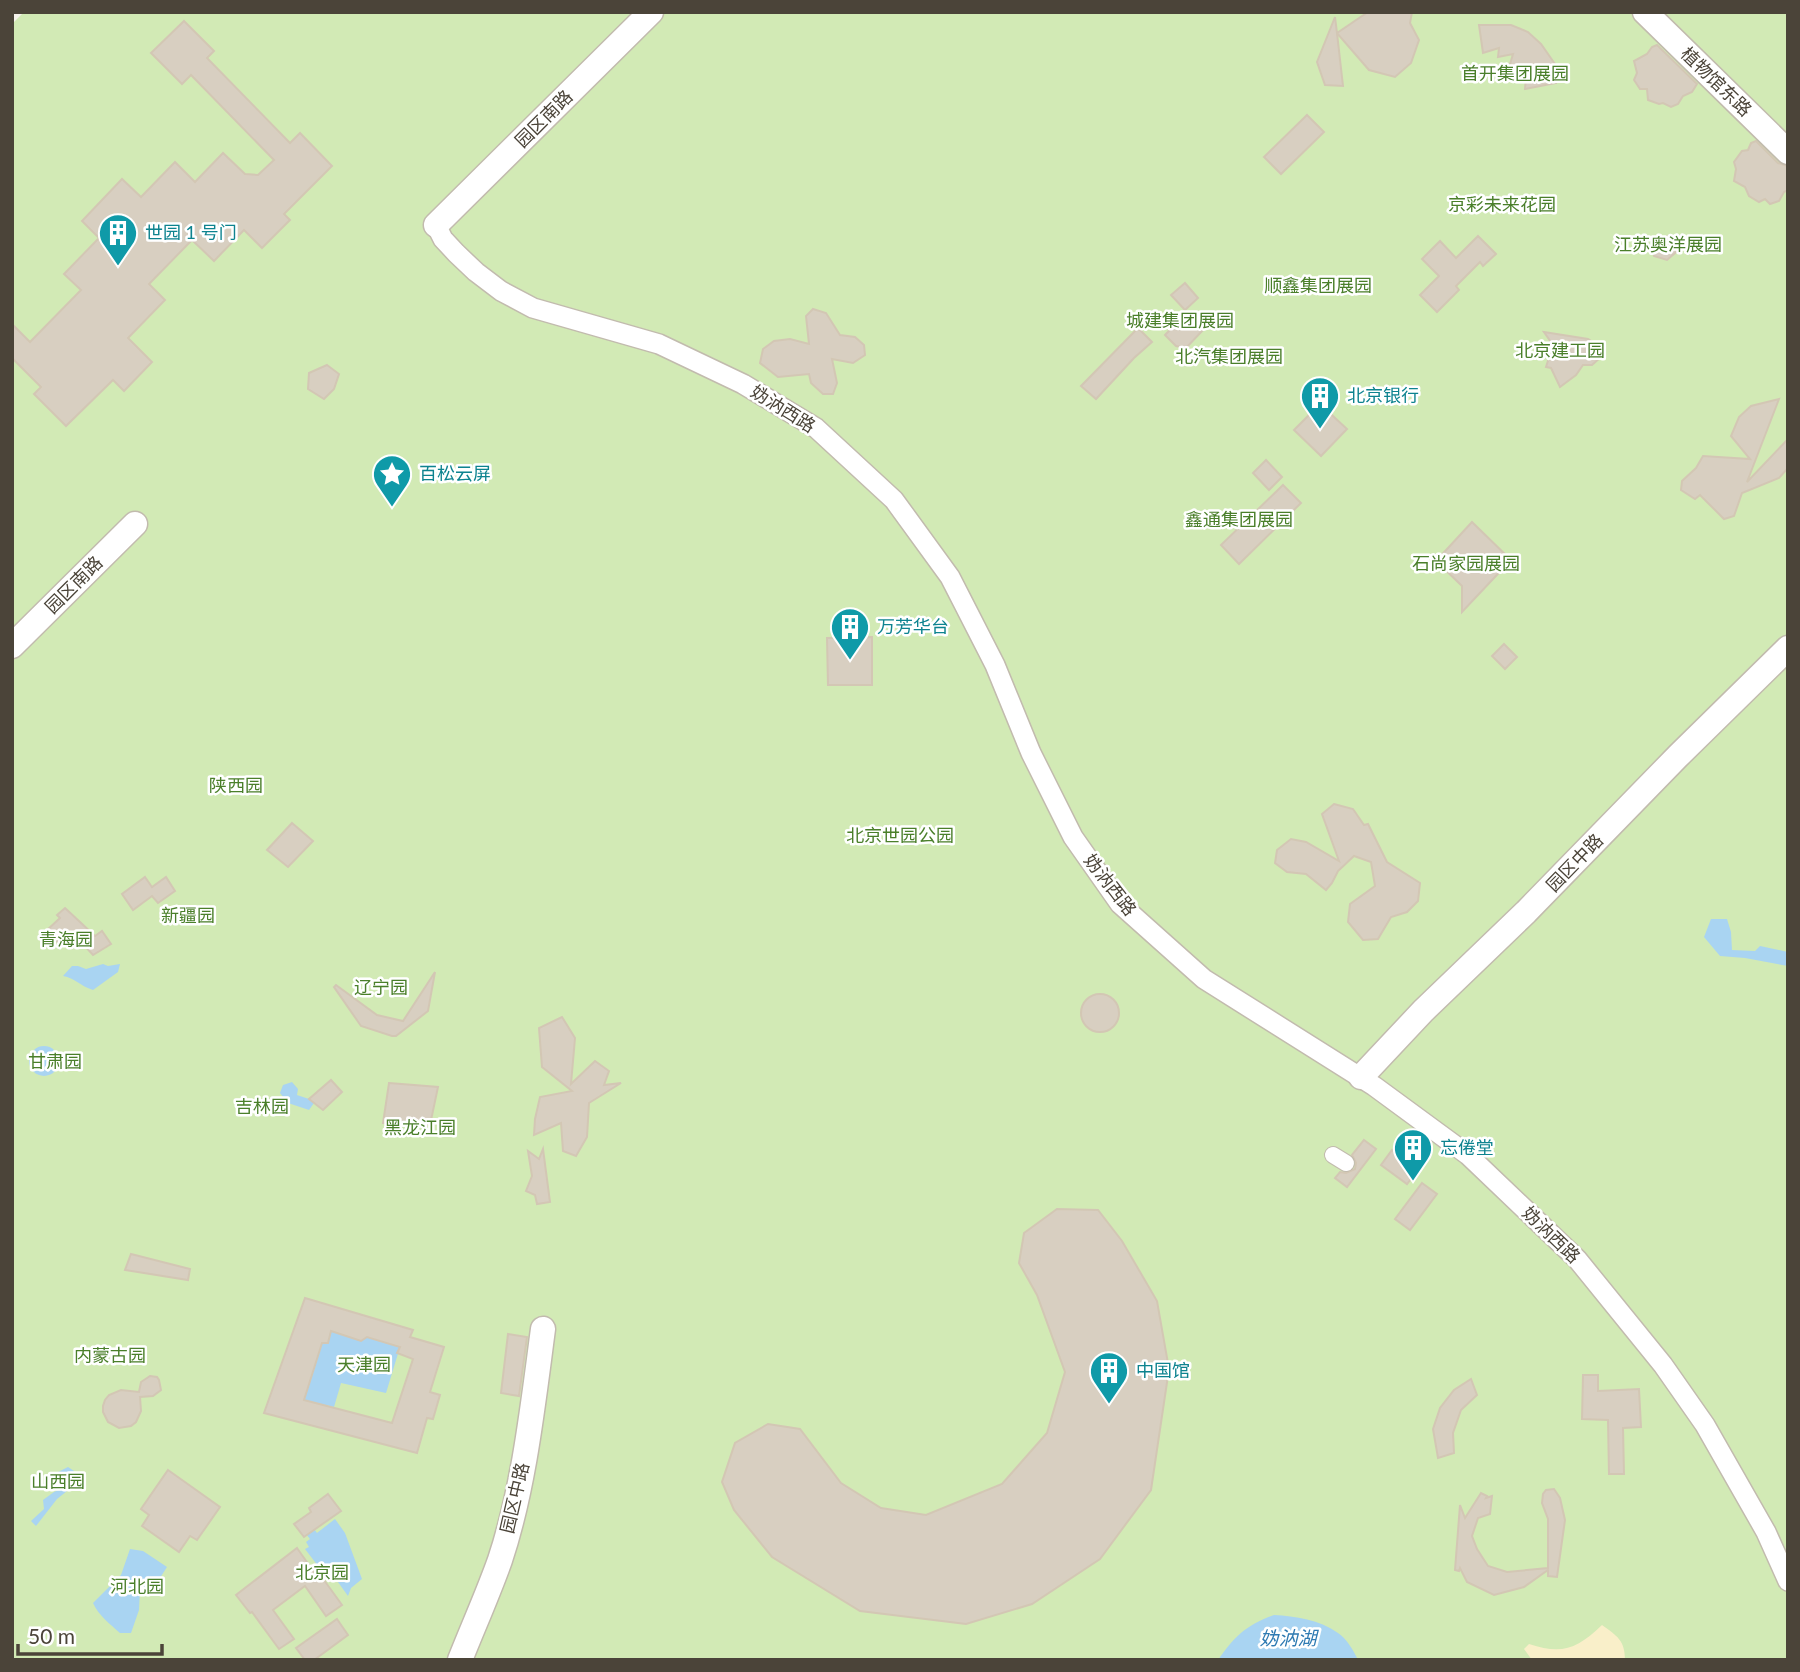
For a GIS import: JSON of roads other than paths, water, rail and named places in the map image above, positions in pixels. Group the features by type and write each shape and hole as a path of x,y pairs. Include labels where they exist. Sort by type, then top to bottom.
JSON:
{"street":[{"name":"园区南路","path":"436,225 651,12"},
{"name":"植物馆东路","path":"1645,12 1788,152"},
{"name":"妫汭西路","path":"436,225 443,239 456,253 501,291 533,308 659,344 743,384 816,428 894,500 950,577 995,665 1031,753 1073,837 1120,904 1204,979 1388,1095 1468,1156 1577,1259 1663,1365 1705,1425 1766,1532 1788,1581"},
{"name":"园区南路","path":"12,646 135,524"},
{"name":"园区中路","path":"1361,1077 1423,1011 1527,912 1788,648"},
{"name":"园区中路","path":"460,1660 500,1560 512,1516 529,1429 543,1329"}],"water":[{"path":"1711,919 1727,919 1732,950 1755,951 1760,946 1788,952 1788,966 1720,956 1704,937"},
{"path":"103,964 120,964 118,972 93,990 63,976 72,966 86,969"},
{"path":"44,1046 50,1047 58,1055 58,1067 50,1075 44,1076 38,1075 30,1067 29,1061 30,1055 38,1047"},
{"path":"292,1082 298,1089 297,1095 314,1103 309,1110 288,1103 280,1093 283,1085"},
{"path":"332,1325 337,1333 360,1341 367,1337 400,1347 386,1393 341,1383 334,1407 304,1400 322,1343"},
{"path":"68,1467 74,1471 77,1483 57,1499 36,1526 31,1521 44,1509 43,1500 67,1486 68,1478 59,1477 58,1472"},
{"path":"335,1519 345,1533 362,1579 351,1588 348,1596 330,1571 325,1575 305,1549 309,1547 306,1542 310,1539 306,1534 314,1529 317,1533"},
{"path":"130,1549 143,1551 167,1567 158,1581 140,1590 139,1610 131,1633 120,1633 93,1603 121,1575"},
{"name":"妫汭湖","path":"1274,1615 1307,1619 1331,1629 1347,1641 1358,1660 1218,1660 1242,1632"}],"place":[{"name":"世园 1 号门","path":"118,267"},
{"name":"北京银行","path":"1320,430"},
{"name":"百松云屏","path":"392,508"},
{"name":"万芳华台","path":"850,661"},
{"name":"忘倦堂","path":"1413,1182"},
{"name":"中国馆","path":"1109,1405"}],"park label":[{"name":"首开集团展园","path":"1515,74"},
{"name":"京彩未来花园","path":"1502,205"},
{"name":"江苏奥洋展园","path":"1668,245"},
{"name":"顺鑫集团展园","path":"1318,286"},
{"name":"城建集团展园","path":"1180,321"},
{"name":"北京建工园","path":"1560,351"},
{"name":"北汽集团展园","path":"1229,357"},
{"name":"鑫通集团展园","path":"1239,520"},
{"name":"石尚家园展园","path":"1466,564"},
{"name":"陕西园","path":"236,786"},
{"name":"北京世园公园","path":"900,836"},
{"name":"新疆园","path":"188,916"},
{"name":"青海园","path":"66,940"},
{"name":"辽宁园","path":"381,988"},
{"name":"甘肃园","path":"55,1062"},
{"name":"吉林园","path":"262,1107"},
{"name":"黑龙江园","path":"420,1128"},
{"name":"内蒙古园","path":"110,1356"},
{"name":"天津园","path":"364,1365"},
{"name":"山西园","path":"58,1482"},
{"name":"北京园","path":"322,1573"},
{"name":"河北园","path":"137,1587"}]}
